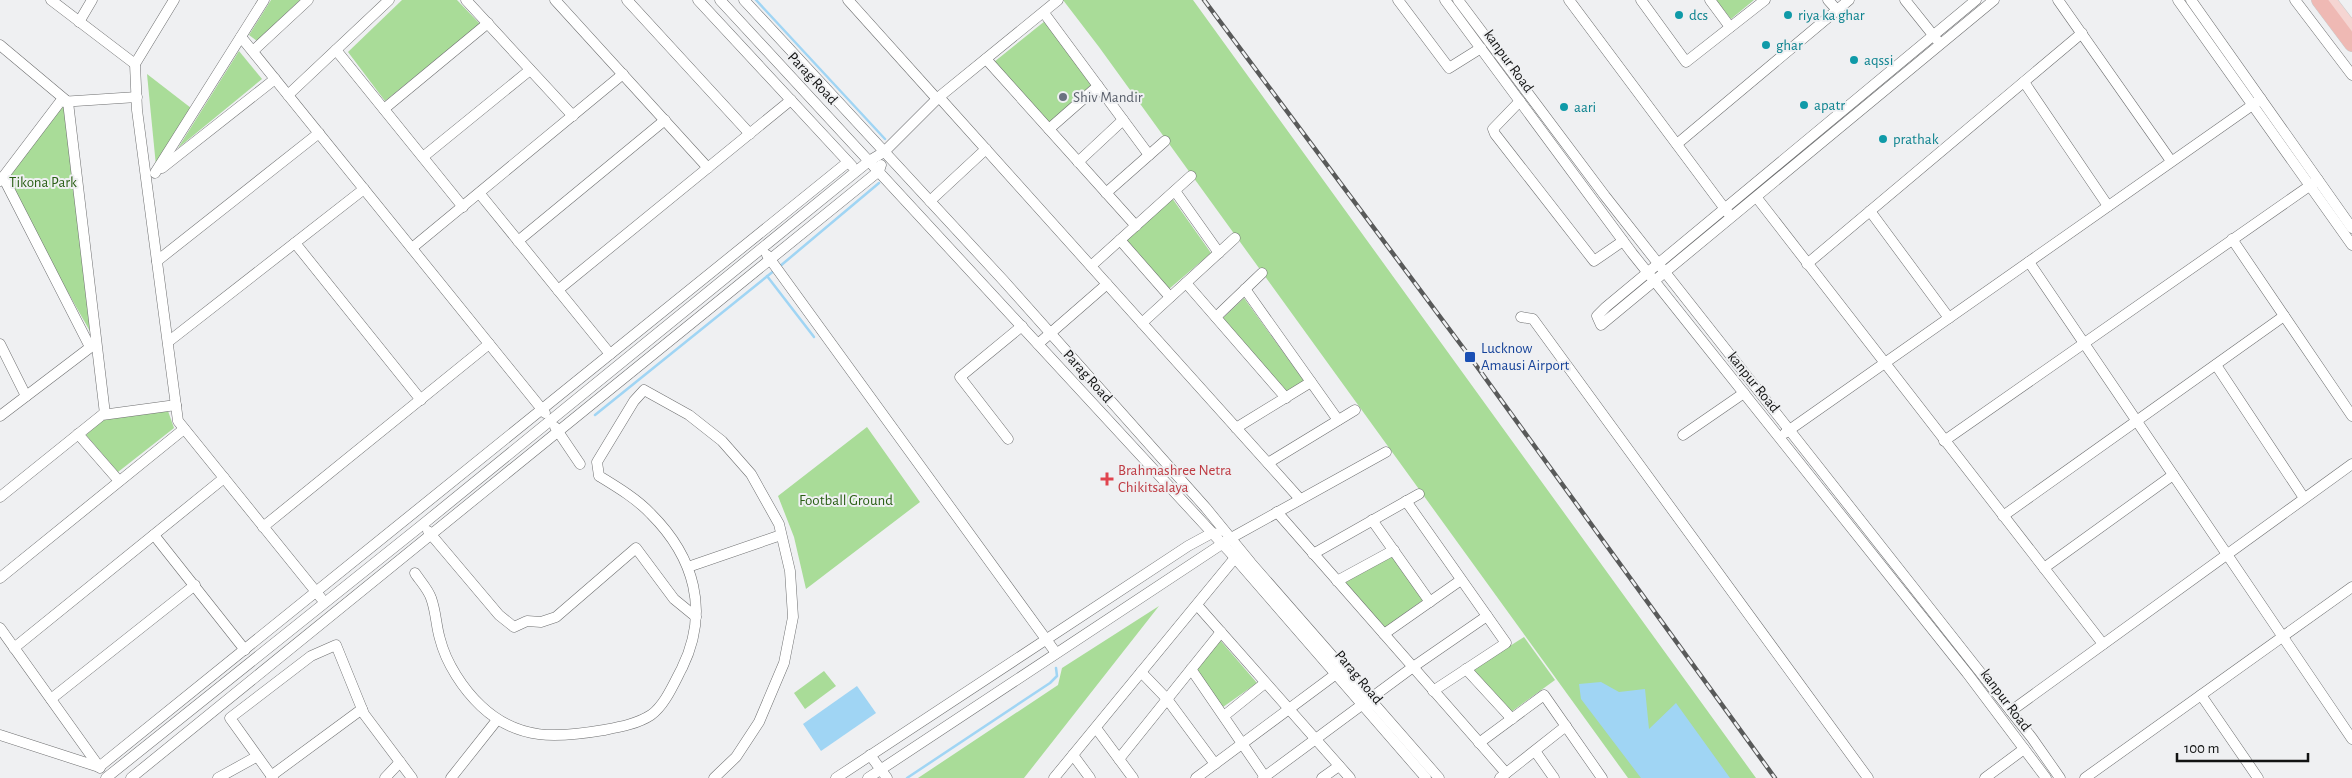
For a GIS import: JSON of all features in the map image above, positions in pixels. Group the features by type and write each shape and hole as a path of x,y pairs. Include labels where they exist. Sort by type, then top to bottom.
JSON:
{"highway":[{"path":"2319,0 2352,44"}],"main road":[{"path":"2330,0 2352,30"},
{"path":"2339,0 2352,18"}],"street":[{"path":"51,0 135,64"},
{"path":"79,22 92,0"},
{"path":"174,0 135,64 137,97 150,175 157,261 178,422 325,603 332,615"},
{"path":"150,175 264,0"},
{"path":"253,51 308,0"},
{"path":"288,95 389,0"},
{"path":"466,0 573,116"},
{"path":"555,0 708,168"},
{"path":"627,0 750,134"},
{"path":"698,0 857,171"},
{"name":"Parag Road","path":"720,0 1212,533"},
{"name":"Parag Road","path":"744,0 1050,334 1366,702 1426,778"},
{"path":"848,0 986,149 1300,499"},
{"path":"0,628 108,778 551,421 857,171 884,152 938,98 1058,0"},
{"path":"1398,0 1449,68 1481,48"},
{"name":"kanpur Road","path":"1446,0 1623,241 1967,672 2046,778"},
{"path":"1458,0 1605,196 2011,711 2060,778"},
{"path":"1569,0 1732,218"},
{"path":"1641,0 1686,62 1765,0"},
{"path":"1710,0 1730,28"},
{"path":"1828,0 1837,10"},
{"path":"1677,144 1849,0"},
{"path":"1905,0 1941,45"},
{"path":"1976,0 1599,314 1598,319 1601,325 1994,0"},
{"path":"2058,0 2172,161"},
{"path":"2178,0 2314,182 2352,228"},
{"path":"2191,0 2256,102"},
{"path":"2295,0 2352,75"},
{"path":"1044,13 1149,155"},
{"path":"384,109 488,24"},
{"path":"1807,264 2082,33"},
{"path":"241,36 542,409 580,464"},
{"path":"1,47 68,102 94,344 105,414"},
{"path":"336,50 464,207"},
{"path":"986,59 1136,226"},
{"path":"423,157 530,70"},
{"path":"412,248 480,194 623,74"},
{"path":"150,175 275,78"},
{"path":"2024,82 2108,206"},
{"path":"1049,129 1098,86"},
{"path":"94,344 1,179 60,102 137,97"},
{"path":"558,290 791,100"},
{"path":"1520,101 1493,128 1495,134 1594,261 1623,241"},
{"path":"1779,437 2256,102"},
{"path":"518,241 665,120"},
{"path":"1078,162 1123,120"},
{"path":"157,261 319,133"},
{"path":"1106,193 1165,141"},
{"path":"930,202 986,149"},
{"path":"131,778 879,171 884,152"},
{"path":"99,767 848,162"},
{"path":"1091,266 1191,176"},
{"path":"1944,441 2314,182"},
{"path":"2314,182 2352,245"},
{"path":"168,342 364,189"},
{"path":"1175,191 1219,253"},
{"path":"480,194 610,354"},
{"path":"1756,198 2103,644"},
{"path":"1870,211 1949,318"},
{"path":"1142,323 1235,238"},
{"path":"2232,239 2352,416"},
{"path":"1120,240 1170,297"},
{"path":"295,243 421,400"},
{"path":"762,249 1056,653"},
{"path":"2029,262 2352,739"},
{"path":"1216,317 1262,273"},
{"path":"1186,283 1286,398"},
{"path":"1038,344 1107,284"},
{"path":"1245,290 1338,420"},
{"path":"2003,516 2284,316"},
{"path":"1521,317 1533,319 1868,778"},
{"path":"1008,438 960,377 1022,326"},
{"path":"0,344 26,396"},
{"path":"0,416 94,344"},
{"path":"263,527 489,344"},
{"path":"2216,365 2304,498"},
{"path":"1236,428 1311,382"},
{"path":"415,573 431,597 440,641 454,672 479,705 497,720 523,732 565,737 627,726 651,715 671,690 689,654 696,617 692,574 674,540 650,512 599,476 597,462 634,401 644,390 689,415 722,441 751,474 779,524 790,572 793,617 784,663 759,722 736,757 714,778"},
{"path":"1684,435 1744,393"},
{"path":"0,497 105,414 176,405"},
{"path":"1268,464 1355,410"},
{"path":"0,578 184,429"},
{"path":"78,434 119,482"},
{"path":"868,778 884,774 1056,653 1226,540 1386,452"},
{"path":"2011,711 2352,464"},
{"path":"2044,568 2174,475"},
{"path":"14,648 224,478"},
{"path":"1313,554 1419,494"},
{"path":"1406,501 1506,643 1433,691"},
{"path":"1276,512 1479,743 1503,776 1566,726"},
{"path":"1372,520 1430,602"},
{"path":"422,525 499,615 514,627 526,621 541,622 556,617 636,548 674,599 696,617"},
{"path":"836,778 1046,639 1212,533 1226,540"},
{"path":"688,567 782,534"},
{"path":"154,535 245,650"},
{"path":"1337,581 1394,550"},
{"path":"1054,778 1238,554"},
{"name":"Parag Road","path":"1238,554 1336,674 1366,702 1439,778"},
{"path":"1384,634 1461,580"},
{"path":"51,699 195,585"},
{"path":"2085,778 2352,587"},
{"path":"1197,604 1350,778"},
{"path":"1191,669 1264,777 1413,667 1487,616"},
{"path":"1119,759 1221,632"},
{"path":"362,709 272,777 230,718 311,656 336,645 362,709 412,778"},
{"path":"1466,670 1512,719"},
{"path":"1141,672 1167,699 1214,764"},
{"path":"1196,778 1336,674"},
{"path":"1224,716 1266,683"},
{"path":"2201,695 2258,778"},
{"path":"1479,743 1544,696 1602,778"},
{"path":"451,778 497,720"},
{"path":"1096,728 1133,778"},
{"path":"0,735 99,767"},
{"path":"1985,778 2024,749"},
{"path":"1535,751 1554,778"},
{"path":"870,755 884,774"},
{"path":"1073,755 1090,778"},
{"path":"218,778 256,757"},
{"path":"385,778 400,762"},
{"path":"1322,778 1340,766"}],"green space":[{"path":"271,0 300,0 257,41 249,35"},
{"path":"402,0 457,0 480,24 385,101 348,52"},
{"path":"1063,0 1193,0 1756,778 1628,778 1099,47"},
{"path":"1716,0 1754,0 1731,19"},
{"path":"1045,21 1093,85 1048,124 994,62"},
{"path":"239,51 262,79 178,148"},
{"path":"147,74 191,108 156,166"},
{"name":"Tikona Park","path":"64,102 96,342 3,177"},
{"path":"1172,198 1211,253 1169,289 1126,240"},
{"path":"1244,298 1304,381 1287,392 1222,319"},
{"path":"168,411 174,428 118,472 86,435 103,419"},
{"name":"Football Ground","path":"867,427 920,502 806,589 794,537 778,496"},
{"path":"1391,555 1423,600 1385,628 1344,581"},
{"path":"1159,606 1024,778 918,778 1058,685 1062,668"},
{"path":"1524,637 1555,680 1511,712 1472,670"},
{"path":"1220,640 1257,683 1223,707 1196,670"},
{"path":"824,671 836,686 805,709 794,693"}],"water":[{"path":"1601,682 1619,692 1645,689 1649,729 1676,703 1730,778 1641,778 1581,699 1579,684"},
{"path":"857,686 876,713 821,751 803,724"}],"waterway":[{"path":"756,0 885,139"},
{"path":"779,267 879,183"},
{"path":"595,415 775,270"},
{"path":"767,276 814,337"},
{"path":"907,778 1050,683 1057,676 1056,668"}],"railway":[{"path":"1204,0 1470,357 1775,778"}],"place":[{"name":"dcs","path":"1679,15"},
{"name":"riya ka ghar","path":"1788,15"},
{"name":"ghar","path":"1766,45"},
{"name":"aqssi","path":"1854,60"},
{"name":"Shiv Mandir","path":"1063,97"},
{"name":"apatr","path":"1804,105"},
{"name":"aari","path":"1564,107"},
{"name":"prathak","path":"1883,139"},
{"name":"Lucknow Amausi Airport","path":"1470,357"},
{"name":"Brahmashree Netra Chikitsalaya","path":"1107,479"}]}
